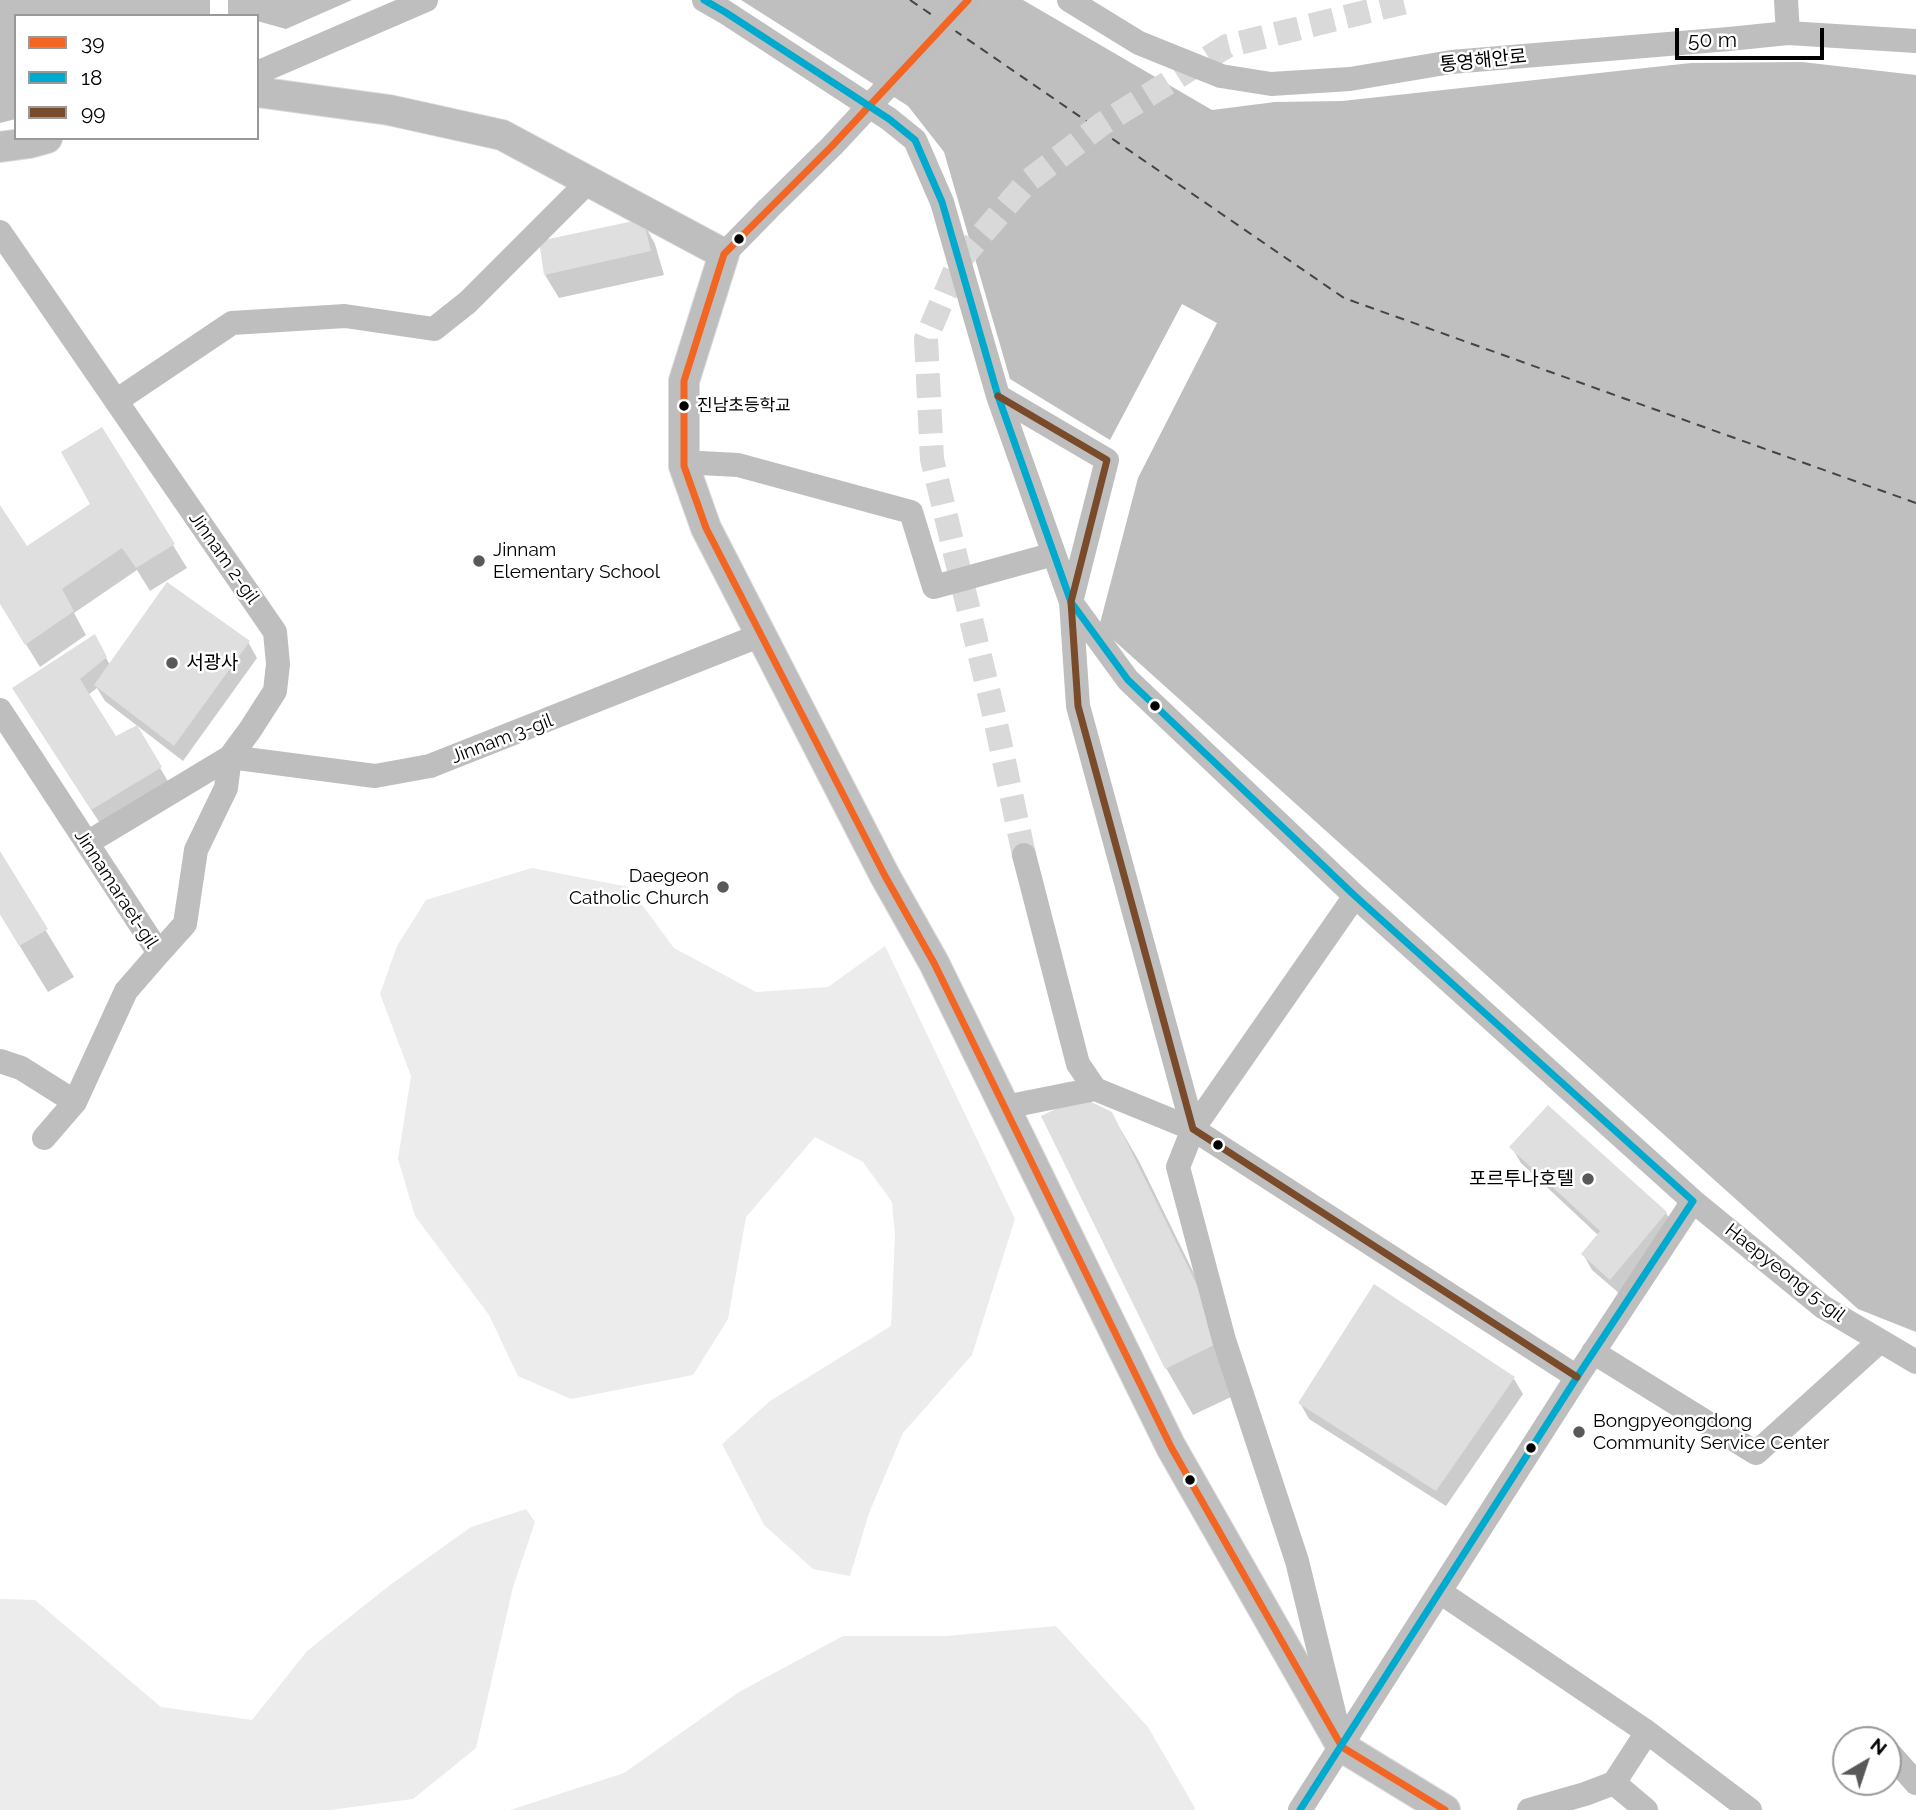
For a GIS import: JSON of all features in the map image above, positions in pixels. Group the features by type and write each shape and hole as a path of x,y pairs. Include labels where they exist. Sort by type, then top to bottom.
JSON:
{"main road":[{"path":"259,92 389,110 502,135 724,254 684,381 684,466 706,528 885,876 934,963 1171,1447 1342,1746 1445,1810"},
{"path":"0,147 41,140"}],"street":[{"path":"259,72 426,0"},
{"path":"704,0 889,118 915,140 942,202 998,396 1071,602 1078,706 1193,1129"},
{"path":"724,254 832,146 968,0"},
{"name":"통영해안로","path":"1069,0 1139,43 1221,76 1271,84 1350,79 1451,62 1788,33 1916,41"},
{"path":"1786,0 1788,33"},
{"path":"116,401 232,323 345,316 434,329 468,302 588,182"},
{"name":"Jinnam 2-gil","path":"0,232 275,632 278,664 275,691 230,757 87,843"},
{"path":"998,396 1107,460 1071,602"},
{"path":"684,466 700,463 738,465 911,512 934,587 1054,554"},
{"name":"Haepyeong 5-gil","path":"1071,602 1128,680 1355,896 1693,1201 1823,1307 1916,1362"},
{"name":"Jinnam 3-gil","path":"230,757 375,776 430,766 761,635"},
{"name":"Jinnamaraet-gil","path":"0,710 159,953 126,991 75,1102 44,1138"},
{"path":"159,953 185,924 196,850 226,788 230,757"},
{"path":"1024,855 1078,1064 1095,1089"},
{"path":"1342,1746 1297,1561 1224,1340 1178,1167 1193,1129 1355,896"},
{"path":"0,1061 21,1068 75,1102"},
{"path":"1005,1107 1095,1089 1193,1129 1577,1377"},
{"path":"1300,1810 1593,1352 1693,1201"},
{"path":"1593,1352 1756,1452 1880,1341"},
{"path":"1440,1592 1647,1732 1750,1810"},
{"path":"1529,1810 1614,1783 1647,1732"},
{"path":"1902,1767 1916,1783"},
{"path":"1614,1783 1646,1810"}],"shaded area":[{"path":"0,0 210,0 210,14 14,14 14,120 0,123"},
{"path":"228,0 352,0 286,29 259,22 259,14 228,14"},
{"path":"741,0 1023,0 1212,110 1275,102 1342,101 1691,63 1802,62 1916,75 1916,1332 1858,1309 1099,627 1138,478 1217,323 1182,304 1110,440 1010,379 944,152 908,106"},
{"path":"532,868 629,887 674,948 756,992 828,987 885,946 1015,1219 972,1355 903,1433 869,1513 850,1576 813,1569 764,1525 722,1444 770,1401 891,1326 895,1236 892,1202 863,1162 815,1137 746,1217 728,1319 693,1375 571,1399 518,1376 489,1315 415,1216 398,1159 411,1076 380,994 397,946 426,900"},
{"path":"526,1509 535,1522 513,1587 476,1748 413,1799 330,1810 0,1810 0,1599 35,1600 161,1707 252,1720 307,1651 390,1585 471,1527"},
{"path":"1056,1626 1148,1727 1194,1810 510,1810 624,1773 739,1692 843,1636 946,1636"}],"building":[{"path":"643,219 651,251 544,275 539,241"},
{"path":"102,427 175,544 136,568 122,548 62,589 74,611 25,645 0,604 0,505 27,546 90,504 61,452"},
{"name":"서광사","path":"167,582 250,641 174,746 94,685"},
{"path":"95,634 107,657 80,679 116,736 137,725 162,767 91,810 12,688"},
{"path":"0,851 48,929 19,946 0,914"},
{"path":"1081,1097 1112,1112 1224,1340 1165,1369 1041,1116"},
{"name":"포르투나호텔","path":"1548,1105 1667,1212 1610,1280 1581,1254 1600,1231 1509,1147"},
{"path":"1374,1284 1515,1377 1436,1491 1298,1403"}],"ferry route":[{"path":"910,0 935,17"},
{"path":"954,30 1344,298 1916,503"}],"tunnel":[{"path":"1024,855 994,714 932,459 926,339 959,261 1027,182 1102,124 1227,46 1414,0"}],"transit line":[{"name":"18","path":"704,0 889,119 915,140 942,202 998,396 1071,602 1128,680 1355,896 1693,1201 1300,1810"},
{"name":"39","path":"968,0 832,146 724,254 684,381 684,466 706,528 885,876 934,963 1171,1447 1342,1747 1445,1810"},
{"name":"99","path":"998,396 1107,460 1071,602 1078,706 1193,1129 1577,1377"}],"place":[{"name":"진남초등학교","path":"684,406"},
{"name":"Jinnam Elementary School","path":"479,561"},
{"name":"서광사","path":"172,663"},
{"name":"Daegeon Catholic Church","path":"723,887"},
{"name":"포르투나호텔","path":"1588,1179"},
{"name":"Bongpyeongdong Community Service Center","path":"1579,1432"}]}
